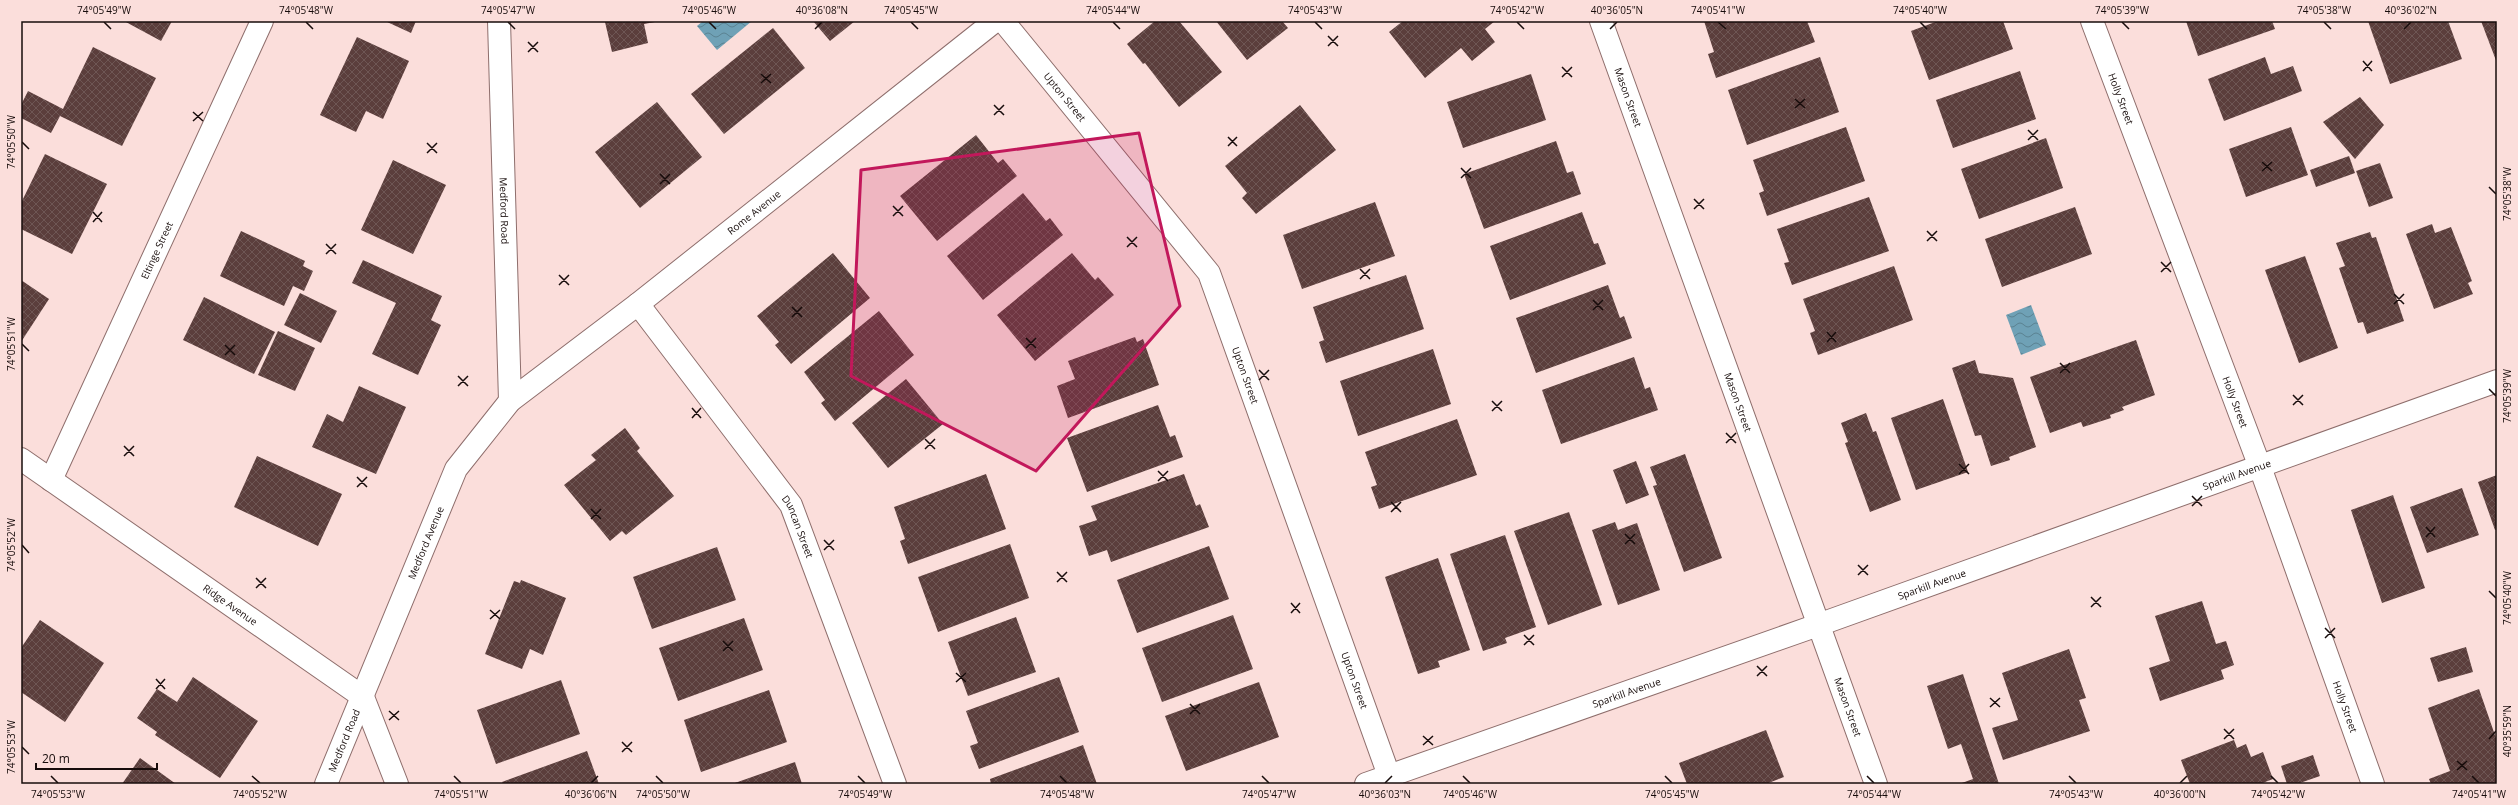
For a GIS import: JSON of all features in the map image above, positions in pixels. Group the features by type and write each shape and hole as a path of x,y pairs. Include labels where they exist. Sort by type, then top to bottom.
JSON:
{"street":[{"name":"Eltinge Street","path":"51,480 262,21"},
{"name":"Medford Road","path":"499,21 510,401"},
{"name":"Rome Avenue","path":"510,401 638,304 995,21"},
{"name":"Upton Street","path":"1003,21 1209,273 1391,780"},
{"name":"Mason Street","path":"1601,21 1876,784"},
{"name":"Holly Street","path":"2092,21 2260,466 2373,784"},
{"name":"Duncan Street","path":"638,304 791,505 896,784"},
{"name":"Sparkill Avenue","path":"1366,784 1391,780 2497,381"},
{"name":"Medford Avenue","path":"363,697 456,469 510,401"},
{"name":"Ridge Avenue","path":"21,459 363,697"},
{"name":"Medford Road","path":"326,784 363,697"},
{"path":"363,697 397,784"}],"highlighted area":[{"path":"1139,133 1180,306 1036,471 851,376 861,170"}],"water":[{"path":"703,21 752,21 717,50 697,26"},
{"path":"2031,305 2046,345 2021,355 2006,315"}],"building":[{"path":"124,21 172,21 161,41"},
{"path":"385,21 416,21 411,33"},
{"path":"813,21 855,21 830,41"},
{"path":"1155,21 1179,21 1222,72 1179,107 1145,63 1143,64 1127,44"},
{"path":"1216,21 1282,21 1288,28 1247,60"},
{"path":"1403,21 1495,21 1485,29 1495,42 1472,61 1461,48 1425,78 1389,32"},
{"path":"1704,21 1807,21 1815,42 1716,78 1708,54 1714,52"},
{"path":"1938,21 2003,21 2013,49 1929,80 1911,31"},
{"path":"2186,21 2272,21 2275,29 2198,56"},
{"path":"2368,21 2448,21 2462,59 2390,84"},
{"path":"2481,21 2497,22 2497,63"},
{"path":"605,22 655,22 644,24 648,43 612,52"},
{"path":"773,28 805,68 724,134 691,94"},
{"path":"357,37 409,61 383,119 366,111 356,132 320,115"},
{"path":"93,47 156,78 122,146 60,116 51,133 21,118 21,105 28,91 63,109"},
{"path":"1820,57 1839,112 1747,145 1728,90"},
{"path":"2265,57 2271,74 2293,66 2302,91 2224,121 2208,79"},
{"path":"2020,71 2036,119 1953,148 1936,100"},
{"path":"1531,74 1546,120 1463,148 1447,102"},
{"path":"2360,97 2384,125 2355,159 2323,122"},
{"path":"657,102 702,157 640,208 595,152"},
{"path":"1300,105 1336,150 1256,214 1242,198 1247,193 1225,166"},
{"path":"1846,127 1865,181 1767,216 1759,193 1764,191 1753,160"},
{"path":"2291,127 2308,175 2246,197 2229,149"},
{"path":"976,135 998,163 1003,159 1017,176 937,241 900,196"},
{"path":"2046,138 2063,188 1979,219 1961,169"},
{"path":"1556,141 1567,173 1573,171 1581,194 1484,229 1464,174"},
{"path":"45,154 107,184 72,254 21,229 21,203"},
{"path":"2349,156 2355,173 2316,187 2310,170"},
{"path":"393,160 446,185 413,254 361,230"},
{"path":"2380,163 2393,198 2369,207 2356,171"},
{"path":"1023,193 1046,221 1050,218 1063,235 983,300 947,256"},
{"path":"1869,197 1889,251 1792,285 1784,263 1789,262 1777,229"},
{"path":"1375,202 1395,256 1302,289 1283,235"},
{"path":"2075,207 2092,254 2002,287 1985,239"},
{"path":"1582,212 1594,244 1598,243 1606,264 1510,300 1490,246"},
{"path":"2432,224 2435,233 2451,227 2472,281 2468,283 2473,294 2434,309 2406,234"},
{"path":"241,231 305,261 303,266 313,271 304,291 293,286 284,306 220,276"},
{"path":"2370,232 2372,238 2376,237 2404,321 2367,334 2363,322 2358,323 2339,268 2345,266 2336,243"},
{"path":"833,253 870,298 791,364 775,345 779,342 757,316"},
{"path":"1072,253 1095,280 1098,277 1114,295 1035,361 997,315"},
{"path":"2305,256 2338,348 2299,363 2265,270"},
{"path":"363,260 442,296 431,320 441,325 418,375 372,354 396,303 352,283"},
{"path":"1894,266 1913,320 1818,355 1810,333 1815,331 1803,299"},
{"path":"1406,275 1424,329 1326,363 1319,342 1324,340 1313,307"},
{"path":"21,280 49,299 21,342"},
{"path":"1608,285 1620,318 1624,316 1632,338 1536,373 1516,318"},
{"path":"300,293 337,311 321,343 284,325"},
{"path":"204,297 275,332 254,374 183,340"},
{"path":"879,311 914,355 835,421 821,403 825,400 804,372"},
{"path":"278,331 315,348 295,391 258,375"},
{"path":"1135,337 1137,342 1143,339 1159,385 1068,418 1057,386 1075,379 1068,361"},
{"path":"2136,340 2155,395 2122,407 2124,410 2110,415 2111,418 2083,427 2081,422 2050,433 2030,377"},
{"path":"1433,349 1451,404 1358,436 1340,381"},
{"path":"1634,357 1645,389 1650,387 1658,410 1561,444 1542,390"},
{"path":"1975,360 1979,373 2013,378 2036,447 2009,457 2010,460 1991,466 1981,435 1975,436 1952,368"},
{"path":"906,379 943,424 888,468 852,423"},
{"path":"359,386 406,407 376,474 312,447 327,414 343,422"},
{"path":"1943,399 1968,472 1916,490 1891,418"},
{"path":"1158,405 1170,437 1175,435 1183,457 1087,492 1067,438"},
{"path":"1866,413 1873,432 1876,431 1901,500 1870,512 1845,443 1848,442 1841,423"},
{"path":"1457,419 1477,475 1379,509 1371,487 1377,485 1365,452"},
{"path":"625,428 640,448 637,451 674,496 626,535 622,531 610,541 564,485 596,460 591,455"},
{"path":"1685,454 1722,558 1684,572 1653,486 1657,485 1650,467"},
{"path":"257,456 342,494 318,546 234,507"},
{"path":"1636,461 1649,495 1626,504 1613,470"},
{"path":"986,474 1006,529 908,564 900,541 905,539 894,507"},
{"path":"1184,474 1196,506 1200,504 1209,527 1111,562 1107,550 1089,556 1079,526 1097,520 1091,506"},
{"path":"2497,475 2497,529 2495,530 2478,482"},
{"path":"2462,488 2479,535 2427,553 2410,507"},
{"path":"2393,495 2425,588 2382,603 2351,510"},
{"path":"1569,512 1602,605 1548,625 1514,531"},
{"path":"1615,522 1618,530 1637,523 1660,590 1618,605 1592,530"},
{"path":"1505,535 1536,627 1505,638 1507,643 1483,651 1450,554"},
{"path":"1010,544 1029,598 938,632 918,577"},
{"path":"1209,546 1229,599 1137,633 1117,580"},
{"path":"717,547 736,600 652,629 633,577"},
{"path":"1438,558 1470,650 1438,661 1440,667 1418,674 1385,577"},
{"path":"521,580 566,598 543,655 530,649 522,669 485,654 514,581 520,583"},
{"path":"2202,601 2216,644 2226,641 2234,665 2221,670 2224,679 2160,701 2149,668 2170,661 2155,616"},
{"path":"1233,615 1253,669 1162,702 1142,648"},
{"path":"1016,617 1036,672 968,696 948,642"},
{"path":"744,618 763,670 678,701 659,648"},
{"path":"40,620 104,663 65,722 21,692 21,648"},
{"path":"2466,647 2473,672 2438,682 2430,658"},
{"path":"2069,649 2086,698 2079,700 2090,731 2003,760 1992,728 2018,720 2002,673"},
{"path":"1963,674 1999,784 1959,784 1973,779 1961,744 1948,749 1927,686"},
{"path":"193,677 258,721 220,778 155,735 157,732 137,718 157,689 177,702"},
{"path":"1059,677 1079,732 979,769 970,746 978,743 966,711"},
{"path":"561,680 580,734 496,764 477,710"},
{"path":"1259,682 1279,737 1186,771 1165,716"},
{"path":"2479,689 2497,741 2497,784 2431,784 2429,779 2450,771 2428,708"},
{"path":"769,690 787,742 701,772 684,720"},
{"path":"1766,730 1784,777 1766,784 1687,784 1679,763"},
{"path":"2234,740 2237,748 2246,744 2251,757 2263,752 2273,779 2260,784 2190,784 2181,760"},
{"path":"1083,745 1097,784 991,784 990,779"},
{"path":"587,751 599,784 503,784 502,782"},
{"path":"2313,755 2320,776 2297,784 2287,784 2281,766"},
{"path":"140,758 176,784 122,784"},
{"path":"795,762 802,784 732,784"}]}
